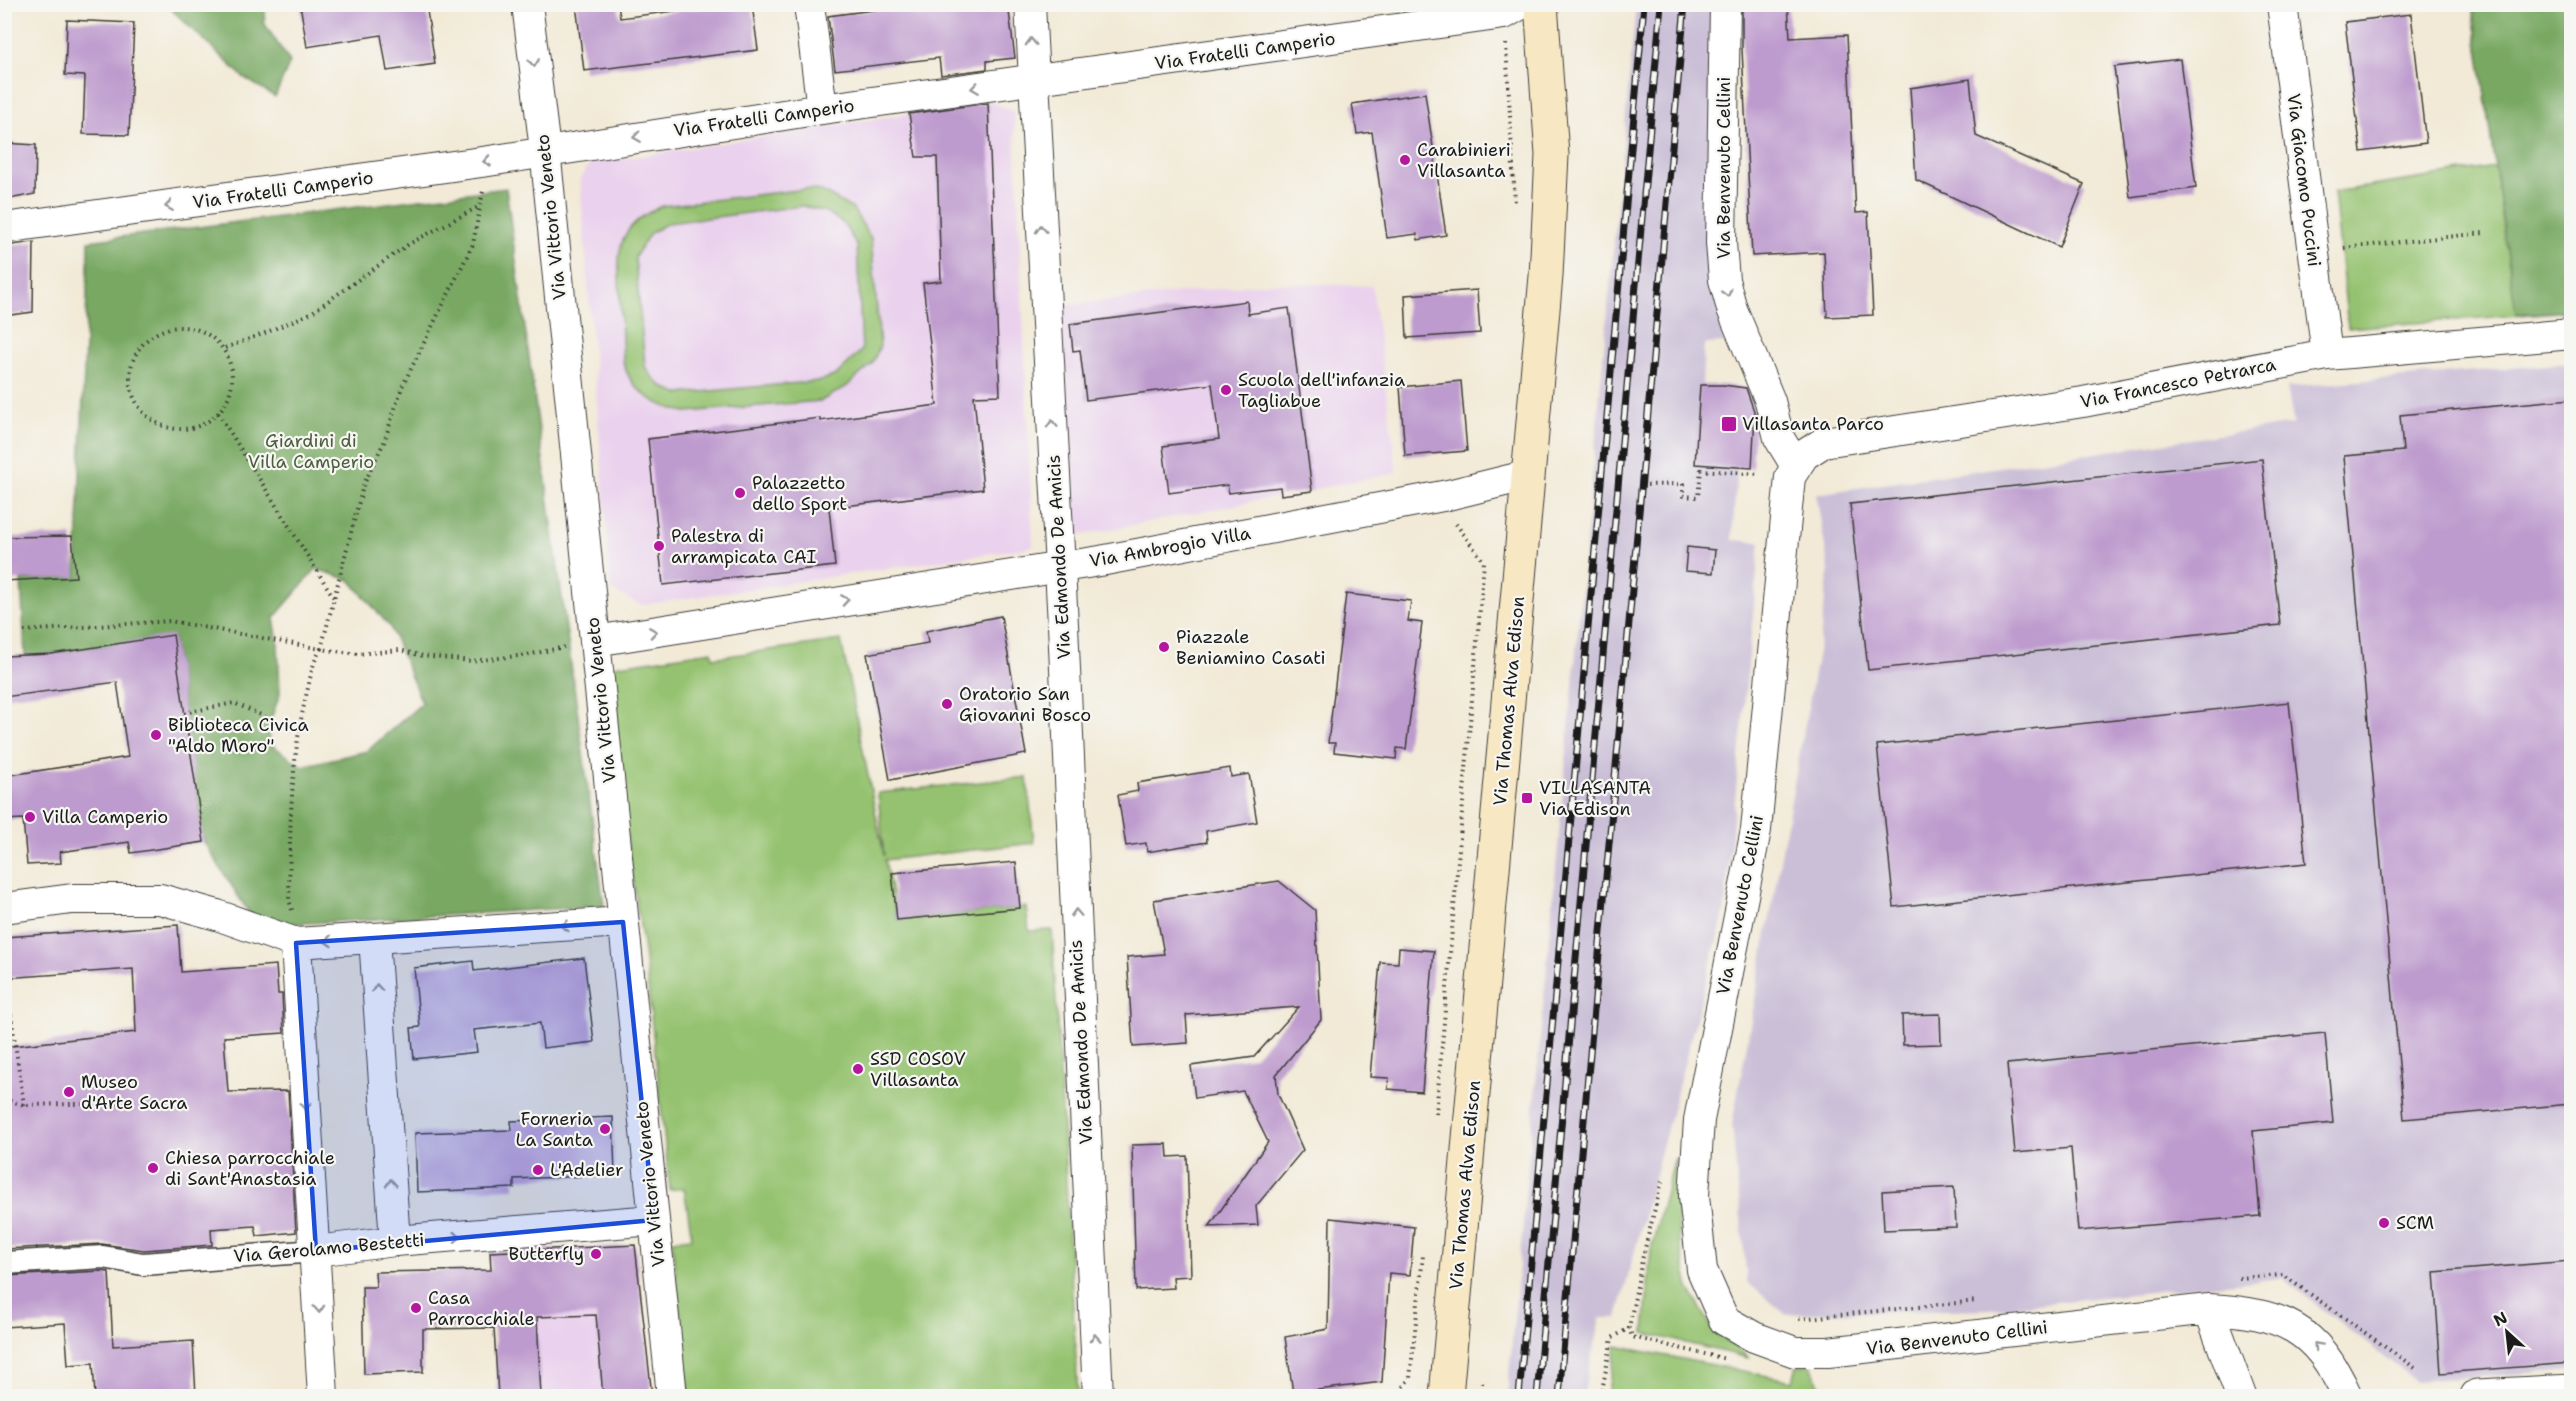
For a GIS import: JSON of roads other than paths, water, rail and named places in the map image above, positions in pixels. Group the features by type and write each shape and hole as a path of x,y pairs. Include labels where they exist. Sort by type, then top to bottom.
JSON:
{"main road":[{"name":"Via Thomas Alva Edison","path":"1446,1396 1529,475 1551,198 1549,97 1541,4"}],"street":[{"name":"Via Vittorio Veneto","path":"526,4 545,150 672,1396"},
{"path":"809,4 822,109"},
{"name":"Via Edmondo De Amicis","path":"1030,4 1098,1396"},
{"name":"Via Benvenuto Cellini","path":"1725,4 1721,243 1724,280 1732,309 1770,401 1779,438 1793,472 1756,830 1698,1120 1694,1196 1702,1270 1724,1320 1754,1337 1788,1350 1828,1352 2209,1309 2256,1314 2297,1330 2322,1350 2347,1396"},
{"name":"Via Giacomo Puccini","path":"2282,4 2327,355"},
{"name":"Via Fratelli Camperio","path":"4,228 489,161 545,150 1512,9"},
{"name":"Via Francesco Petrarca","path":"1793,472 1804,455 1824,442 2083,402 2327,355 2571,334"},
{"name":"Via Ambrogio Villa","path":"595,641 1100,561 1448,495 1529,475"},
{"path":"4,908 72,900 160,899 217,915 296,943 623,922"},
{"path":"374,938 395,1241"},
{"path":"296,943 323,1396"},
{"name":"Via Gerolamo Bestetti","path":"4,1263 104,1257 143,1264 316,1251 395,1241 654,1220"},
{"path":"2209,1309 2241,1396"},
{"path":"2477,1396 2571,1390"}],"railway":[{"path":"1519,1396 1644,4"},
{"path":"1537,1396 1661,4"},
{"path":"1559,1396 1685,4"}],"place":[{"name":"Carabinieri Villasanta","path":"1405,160"},
{"name":"Scuola dell'infanzia Tagliabue","path":"1226,390"},
{"name":"Villasanta Parco","path":"1729,424"},
{"name":"Palazzetto dello Sport","path":"740,493"},
{"name":"Palestra di arrampicata CAI","path":"659,546"},
{"name":"Piazzale Beniamino Casati","path":"1164,647"},
{"name":"Oratorio San Giovanni Bosco","path":"947,704"},
{"name":"Biblioteca Civica \"Aldo Moro\"","path":"156,735"},
{"name":"VILLASANTA Via Edison","path":"1527,798"},
{"name":"Villa Camperio","path":"30,817"},
{"name":"SSD COSOV Villasanta","path":"858,1069"},
{"name":"Museo d'Arte Sacra","path":"69,1092"},
{"name":"Forneria La Santa","path":"605,1129"},
{"name":"Chiesa parrocchiale di Sant'Anastasia","path":"153,1168"},
{"name":"L'Adelier","path":"538,1170"},
{"name":"SCM","path":"2384,1223"},
{"name":"Butterfly","path":"596,1254"},
{"name":"Casa Parrocchiale","path":"416,1308"}],"park label":[{"name":"Giardini di Villa Camperio","path":"311,451"}]}
